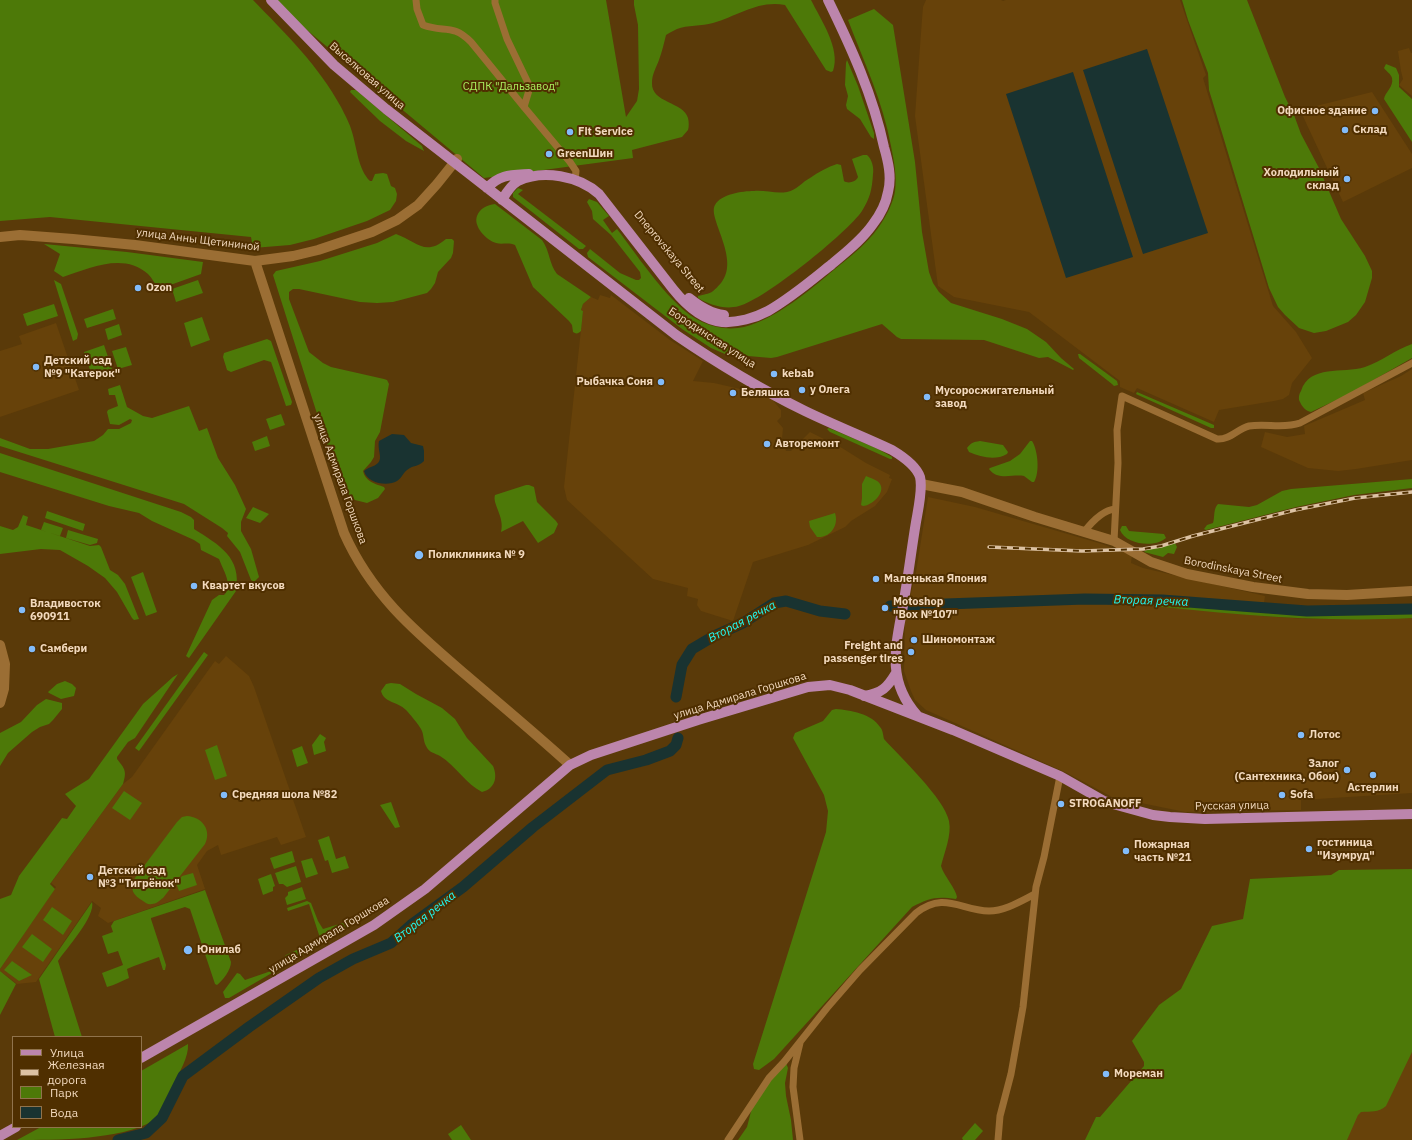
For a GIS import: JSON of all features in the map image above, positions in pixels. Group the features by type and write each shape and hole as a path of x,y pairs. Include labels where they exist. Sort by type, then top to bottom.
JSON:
{"main road":[{"name":"Выселковая улица","path":"271,0 334,65 386,109 456,161"},
{"name":"Выселковая улица","path":"278,0 337,61 456,161"},
{"name":"Dneprovskaya Street","path":"503,198 511,186 530,177 544,176 586,179 599,188 686,296 698,305 720,315 731,315 756,310 766,306 805,279 843,248 870,220 884,190 885,176 880,147 872,116 849,55 824,0"},
{"name":"Dneprovskaya Street","path":"489,187 501,177 508,175 544,173 575,178 599,194 684,302 695,311 720,322 730,322 743,320 768,311 808,283 856,244 866,233 880,212 889,191 890,175 876,114 861,73 828,0"},
{"name":"Бородинская улица","path":"456,161 682,339 737,374 790,403 892,450 905,458 914,468 923,485"},
{"name":"улица Анны Щетининой","path":"0,237 20,235 136,245 255,261 293,256 318,250 372,232 397,220 418,205 456,161"},
{"name":"улица Адмирала Горшкова","path":"255,261 344,533 364,570 387,602 412,627 537,734 570,765"},
{"name":"Русская улица","path":"923,485 918,507 895,652 896,673 905,699 918,716 1060,776 1104,801 1153,815 1198,819 1412,814"},
{"name":"Borodinskaya Street","path":"923,485 962,492 1035,517 1114,541 1151,562 1187,574 1253,587 1308,594 1347,595 1412,591"},
{"path":"0,645 5,664 4,689 0,703"},
{"path":"864,696 875,694 883,690 890,683 896,673"},
{"name":"улица Адмирала Горшкова","path":"142,1057 374,925 425,888 570,765 591,755 691,722 808,687 830,685 850,690 918,716"},
{"path":"0,1136 14,1128"}],"street":[{"path":"416,0 417,9 423,25 430,28 451,29 461,33 471,42 570,162 576,171 575,178"},
{"path":"495,0 507,39 530,87 524,107"},
{"path":"1114,541 1118,463 1117,430 1122,396 1222,440 1242,428 1251,426 1291,426 1300,423 1412,363"},
{"path":"1084,532 1098,518 1110,510 1115,509"},
{"path":"998,1140 1000,1116 1009,1083 1023,1006 1035,894 1060,776"},
{"path":"728,1140 769,1078 784,1062 827,1008 860,970 924,906 933,903 945,902 961,904 977,910 990,911 1021,902 1035,894"},
{"path":"800,1140 793,1087 794,1068 801,1041"}],"shaded area":[{"path":"926,0 1180,0 1206,75 1203,78 1273,306 1296,332 1312,358 1292,383 1289,395 1283,399 1274,401 1219,410 1214,422 1137,388 1134,393 1120,387 1120,381 1029,312 954,297 938,286 915,116 923,7"},
{"path":"1409,48 1412,53 1412,96 1399,85 1403,79 1398,51"},
{"path":"1372,92 1412,154 1412,168 1343,202 1300,110"},
{"path":"600,295 610,298 611,295 670,340 703,361 693,381 714,383 749,391 748,399 760,395 771,398 781,410 781,417 777,421 783,428 782,439 786,451 791,451 810,432 890,475 889,478 892,479 887,492 875,506 851,521 845,527 808,545 753,562 733,621 701,611 697,605 698,599 687,596 688,588 653,579 567,500 564,487 583,311 581,310 583,304 591,297 598,300"},
{"name":"Детский сад №9 \"Катерок\"","path":"56,323 79,390 0,417 0,351 22,344 19,336"},
{"path":"1412,369 1412,460 1338,471 1308,468 1261,447 1265,432 1287,437 1305,434 1304,426 1365,400 1363,393 1401,376"},
{"path":"928,497 975,507 1102,544 1132,555 1131,563 1143,568 1265,596 1262,616 1308,619 1412,618 1412,793 1301,800 1301,810 1185,812 1112,797 1067,773 926,710 915,700 904,671 905,619 916,572"},
{"name":"Средняя шола №82","path":"226,656 249,676 254,687 306,837 281,845 277,837 221,855 218,845 207,851 197,865 205,889 108,923 98,916 101,908 92,901 36,982 17,984 0,971 0,969 56,887 51,883 123,784 132,777 215,661 219,664"},
{"path":"1412,1034 1412,1140 1339,1140"}],"green space":[{"path":"0,0 253,0 301,50 332,92 349,123 363,171 370,181 372,181 375,174 387,174 391,186 395,188 397,194 396,201 390,210 367,221 314,239 290,245 253,248 251,237 50,217 0,221"},
{"name":"СДПК \"Дальзавод\"","path":"276,0 606,0 626,117 637,101 639,89 638,25 634,0 811,0 829,35 835,62 833,71 831,72 826,70 785,5 775,4 757,7 713,23 677,29 666,35 660,57 653,74 652,83 653,90 657,95 681,109 688,118 689,127 682,137 632,150 633,158 484,178 301,25"},
{"path":"1182,0 1247,0 1301,134 1319,168 1341,219 1365,256 1372,271 1372,278 1365,302 1356,315 1348,322 1326,331 1314,333 1299,328 1278,307 1269,288 1209,90 1208,73"},
{"path":"874,9 893,25 915,162 922,232 929,272 933,283 939,292 951,303 1002,319 1027,329 1046,342 1074,369 1073,370 1048,357 1039,358 984,340 901,339 882,324 777,357 771,358 725,354 711,348 682,329 588,257 587,253 590,249 620,273 636,280 641,278 640,272 611,235 593,219 592,211 587,202 589,199 597,202 609,216 603,220 612,233 617,229 656,281 679,306 702,322 717,327 733,328 744,327 756,323 780,311 804,294 857,251 882,223 892,203 896,185 888,130 872,82 848,20"},
{"path":"847,60 858,86 874,133 874,139 871,137 860,119 847,109 846,105 848,96 845,85"},
{"path":"1386,64 1396,68 1399,75 1399,87 1412,99 1412,142 1384,99 1392,84 1391,75 1384,68"},
{"path":"351,90 356,90 422,146 424,151 406,141 380,121 350,92"},
{"path":"867,155 869,157 873,166 872,185 869,198 862,211 853,221 823,249 767,292 739,306 718,306 698,298 698,296 713,291 721,283 726,273 726,251 715,219 714,211 715,205 718,201 732,194 744,192 791,191 820,172 837,164 841,165 844,181 852,182 858,177 852,159"},
{"path":"518,188 523,190 518,194 586,246 583,249 579,249 513,197 513,193"},
{"path":"495,204 542,240 547,249 552,266 557,274 591,297 583,304 581,310 583,311 581,331 579,333 573,332 572,325 569,321 533,287 515,245 498,244 488,239 481,232 476,220 478,213 484,207"},
{"path":"396,234 426,247 432,247 446,239 452,239 454,241 451,258 438,272 435,283 427,293 393,302 377,303 360,302 299,289 293,289 289,292 289,299 309,352 323,363 331,367 384,379 387,380 389,384 380,432 375,441 374,457 363,471 368,480 384,487 385,489 378,498 367,503 351,499 326,442 273,275 276,271 320,261 377,243"},
{"path":"44,244 127,252 203,262 201,274 159,289 148,274 139,267 128,264 117,263 95,266 63,277 54,271 60,254"},
{"path":"54,280 61,284 78,334 77,339 73,341"},
{"path":"198,280 203,293 176,302 172,289"},
{"path":"54,304 58,316 27,326 23,314"},
{"path":"113,309 116,319 87,328 84,319"},
{"path":"202,317 210,340 191,347 184,323"},
{"path":"119,324 122,335 108,340 105,329"},
{"path":"267,339 271,341 292,402 291,405 286,406 271,362 264,360 231,372 227,370 223,357 224,353"},
{"path":"1412,344 1412,358 1349,394 1311,412 1306,410 1301,404 1299,396 1305,383 1319,373 1365,367"},
{"path":"104,345 112,369 92,376 84,352"},
{"path":"126,347 132,365 118,369 112,351"},
{"path":"1078,354 1117,381 1118,385 1114,386 1079,358"},
{"path":"120,385 127,407 143,416 152,418 189,406 199,431 207,428 218,458 235,485 246,509 241,522 241,531 251,549 259,577 254,582 251,580 240,552 227,536 228,533 184,504 0,446 0,438 30,449 48,449 94,441 103,435 108,429 119,429 131,423 132,420 130,419 119,425 110,424 107,412 108,410 118,406 115,395 109,395 108,389"},
{"path":"1137,392 1214,425 1214,428 1138,395 1136,394"},
{"path":"281,414 285,425 270,430 266,419"},
{"path":"829,428 878,449 892,457 892,459 830,432 827,429"},
{"path":"267,436 270,446 255,451 252,442"},
{"path":"980,441 1003,445 1008,452 1002,456 993,458 983,457 969,452 967,448 970,445 974,442"},
{"path":"1030,441 1032,441 1036,450 1038,462 1034,482 1024,476 997,475 989,469 1010,461 1020,454"},
{"path":"0,453 181,512 194,520 194,529 227,553 235,569 237,579 236,591 189,658 186,656 212,600 219,595 224,595 227,591 227,578 219,559 201,550 200,544 194,540 152,521 139,513 109,506 0,472"},
{"path":"866,476 876,480 880,484 881,491 877,498 870,504 863,506 861,505 862,484"},
{"path":"1412,479 1412,488 1354,495 1296,507 1206,530 1204,529 1207,525 1213,523 1216,506 1218,504 1249,507 1257,505 1282,491 1291,489"},
{"path":"526,485 534,487 537,502 558,524 554,533 538,543 523,521 501,532 502,526 495,502 495,495"},
{"path":"253,507 269,514 260,523 246,518"},
{"path":"47,511 85,524 83,531 45,518"},
{"path":"835,513 836,522 833,530 822,537 817,537 810,527 809,521"},
{"path":"23,515 28,517 26,525 90,546 99,545 110,570 118,575 125,584 139,619 134,620 132,618 117,592 105,578 88,566 60,550 41,549 0,554 0,526 13,530 18,527"},
{"path":"44,522 63,528 60,536 41,530"},
{"path":"1122,526 1126,526 1129,531 1164,534 1166,538 1155,543 1148,544 1134,542 1123,535 1120,530"},
{"path":"68,530 98,539 97,543 90,545 66,538"},
{"path":"1175,543 1177,547 1174,554 1168,553 1163,557 1144,552 1149,549"},
{"path":"143,572 157,612 146,616 131,577"},
{"path":"1137,602 1305,615 1412,613 1412,618 1343,619 1274,617 1135,604"},
{"path":"204,652 208,655 139,751 135,748"},
{"path":"178,674 135,738 128,742 117,757 124,770 125,776 123,784 50,884 55,889 0,969 0,899 11,895 19,876 62,818 67,819 76,806 65,794 89,779 143,704"},
{"path":"65,681 72,684 76,688 74,696 61,699 48,692 57,684"},
{"path":"386,684 400,684 442,708 455,719 467,738 493,766 495,778 493,785 490,788 482,792 476,789 446,760 427,748 423,733 412,716 402,707 388,700 383,695 381,691"},
{"path":"46,699 62,703 62,709 49,724 32,732 8,753 0,766 0,733 21,722 37,705"},
{"path":"832,710 848,710 872,719 882,730 884,739 921,778 939,801 946,812 950,826 949,838 941,866 957,897 956,899 933,898 912,907 774,1059 759,1070 754,1069 753,1064 826,832 828,811 824,795 793,738 795,733 823,721"},
{"path":"320,734 326,738 324,742 326,751 314,755 312,745"},
{"path":"217,745 227,776 215,780 205,750"},
{"path":"302,746 308,763 297,767 292,750"},
{"path":"124,791 142,803 130,820 112,808"},
{"path":"391,802 400,827 395,828 380,805"},
{"path":"187,816 197,819 204,825 207,834 205,844 163,898 158,902 147,904 134,894 132,889 133,882 177,822 182,817"},
{"path":"329,836 336,859 345,856 349,868 332,873 328,860 325,861 318,840"},
{"path":"292,851 295,862 274,869 270,858"},
{"path":"312,858 318,874 306,878 301,861"},
{"path":"296,866 301,882 287,887 283,884 279,884 275,873"},
{"path":"1412,869 1412,1052 1386,1106 1377,1111 1361,1112 1358,1115 1347,1140 1085,1140 1096,1117 1100,1117 1144,1066 1144,1062 1132,1041 1159,1005 1181,989 1212,926 1243,919 1250,879 1331,875 1339,870"},
{"path":"193,873 197,885 179,891 176,883 182,876"},
{"path":"271,874 275,886 273,887 273,891 263,895 258,879"},
{"path":"302,887 306,899 287,905 285,898 288,895 288,892"},
{"path":"205,890 231,962 228,971 222,980 217,985 215,984 190,909 185,907 151,918 166,965 165,970 163,970 159,957 127,969 129,978 107,987 102,973 123,965 118,951 108,954 102,936 113,932 111,926 114,921"},
{"path":"307,901 311,903 323,929 366,916 320,945 229,998 225,998 223,992 237,973 240,974 245,980 274,970 286,955 320,938 309,904 288,911 287,908"},
{"path":"92,902 90,915 85,924 58,961 82,1036 55,1036 39,979"},
{"path":"52,907 72,921 63,935 43,920"},
{"path":"32,934 52,949 43,962 22,947"},
{"path":"12,961 32,975 19,981 4,970"},
{"path":"0,971 16,984 0,1015"},
{"path":"188,1044 187,1054 168,1098 163,1108 153,1121 142,1126 142,1070"},
{"path":"786,1063 788,1068 785,1083 786,1096 793,1140 738,1140 747,1127 754,1100"},
{"path":"975,1123 983,1131 975,1140 963,1140 962,1138"},
{"path":"461,1125 471,1140 452,1140 448,1134"},
{"path":"39,1128 137,1128 88,1138 17,1140"}],"water":[{"path":"1147,49 1208,233 1143,254 1083,70"},
{"path":"1073,72 1133,257 1066,278 1006,94"},
{"path":"392,434 404,435 411,443 423,446 424,461 411,467 400,479 393,483 378,483 369,478 364,471 378,463 380,459 379,441"}],"waterway":[{"name":"Вторая речка","path":"890,606 1085,599 1162,600 1307,611 1412,609"},
{"name":"Вторая речка","path":"676,697 682,665 692,649 714,636 743,623 774,603 786,601 820,611 845,614"},
{"name":"Вторая речка","path":"118,1140 146,1133 162,1118 183,1076 319,978 353,959 391,943 411,925 463,887 533,827 607,770 646,760 670,751 676,745 678,738"}],"railway":[{"path":"989,547 1082,551 1143,549 1161,546 1193,536 1295,510 1355,498 1412,492"}],"place":[{"name":"Офисное здание","path":"1375,111"},
{"name":"Склад","path":"1345,130"},
{"name":"Fit Service","path":"570,132"},
{"name":"GreenШин","path":"549,154"},
{"name":"Холодильный склад","path":"1347,179"},
{"name":"Ozon","path":"138,288"},
{"name":"Детский сад №9 \"Катерок\"","path":"36,367"},
{"name":"kebab","path":"774,374"},
{"name":"Рыбачка Соня","path":"661,382"},
{"name":"у Олега","path":"802,390"},
{"name":"Беляшка","path":"733,393"},
{"name":"Мусоросжигательный завод","path":"927,397"},
{"name":"Авторемонт","path":"767,444"},
{"name":"Поликлиника № 9","path":"419,555"},
{"name":"Маленькая Япония","path":"876,579"},
{"name":"Квартет вкусов","path":"194,586"},
{"name":"Motoshop \"Box №107\"","path":"885,608"},
{"name":"Владивосток 690911","path":"22,610"},
{"name":"Шиномонтаж","path":"914,640"},
{"name":"Самбери","path":"32,649"},
{"name":"Freight and passenger tires","path":"911,652"},
{"name":"Лотос","path":"1301,735"},
{"name":"Залог (Сантехника, Обои)","path":"1347,770"},
{"name":"Астерлин","path":"1373,775"},
{"name":"Средняя шола №82","path":"224,795"},
{"name":"Sofa","path":"1282,795"},
{"name":"STROGANOFF","path":"1061,804"},
{"name":"гостиница \"Изумруд\"","path":"1309,849"},
{"name":"Пожарная часть №21","path":"1126,851"},
{"name":"Детский сад №3 \"Тигрёнок\"","path":"90,877"},
{"name":"Юнилаб","path":"188,950"},
{"name":"Мореман","path":"1106,1074"}]}
